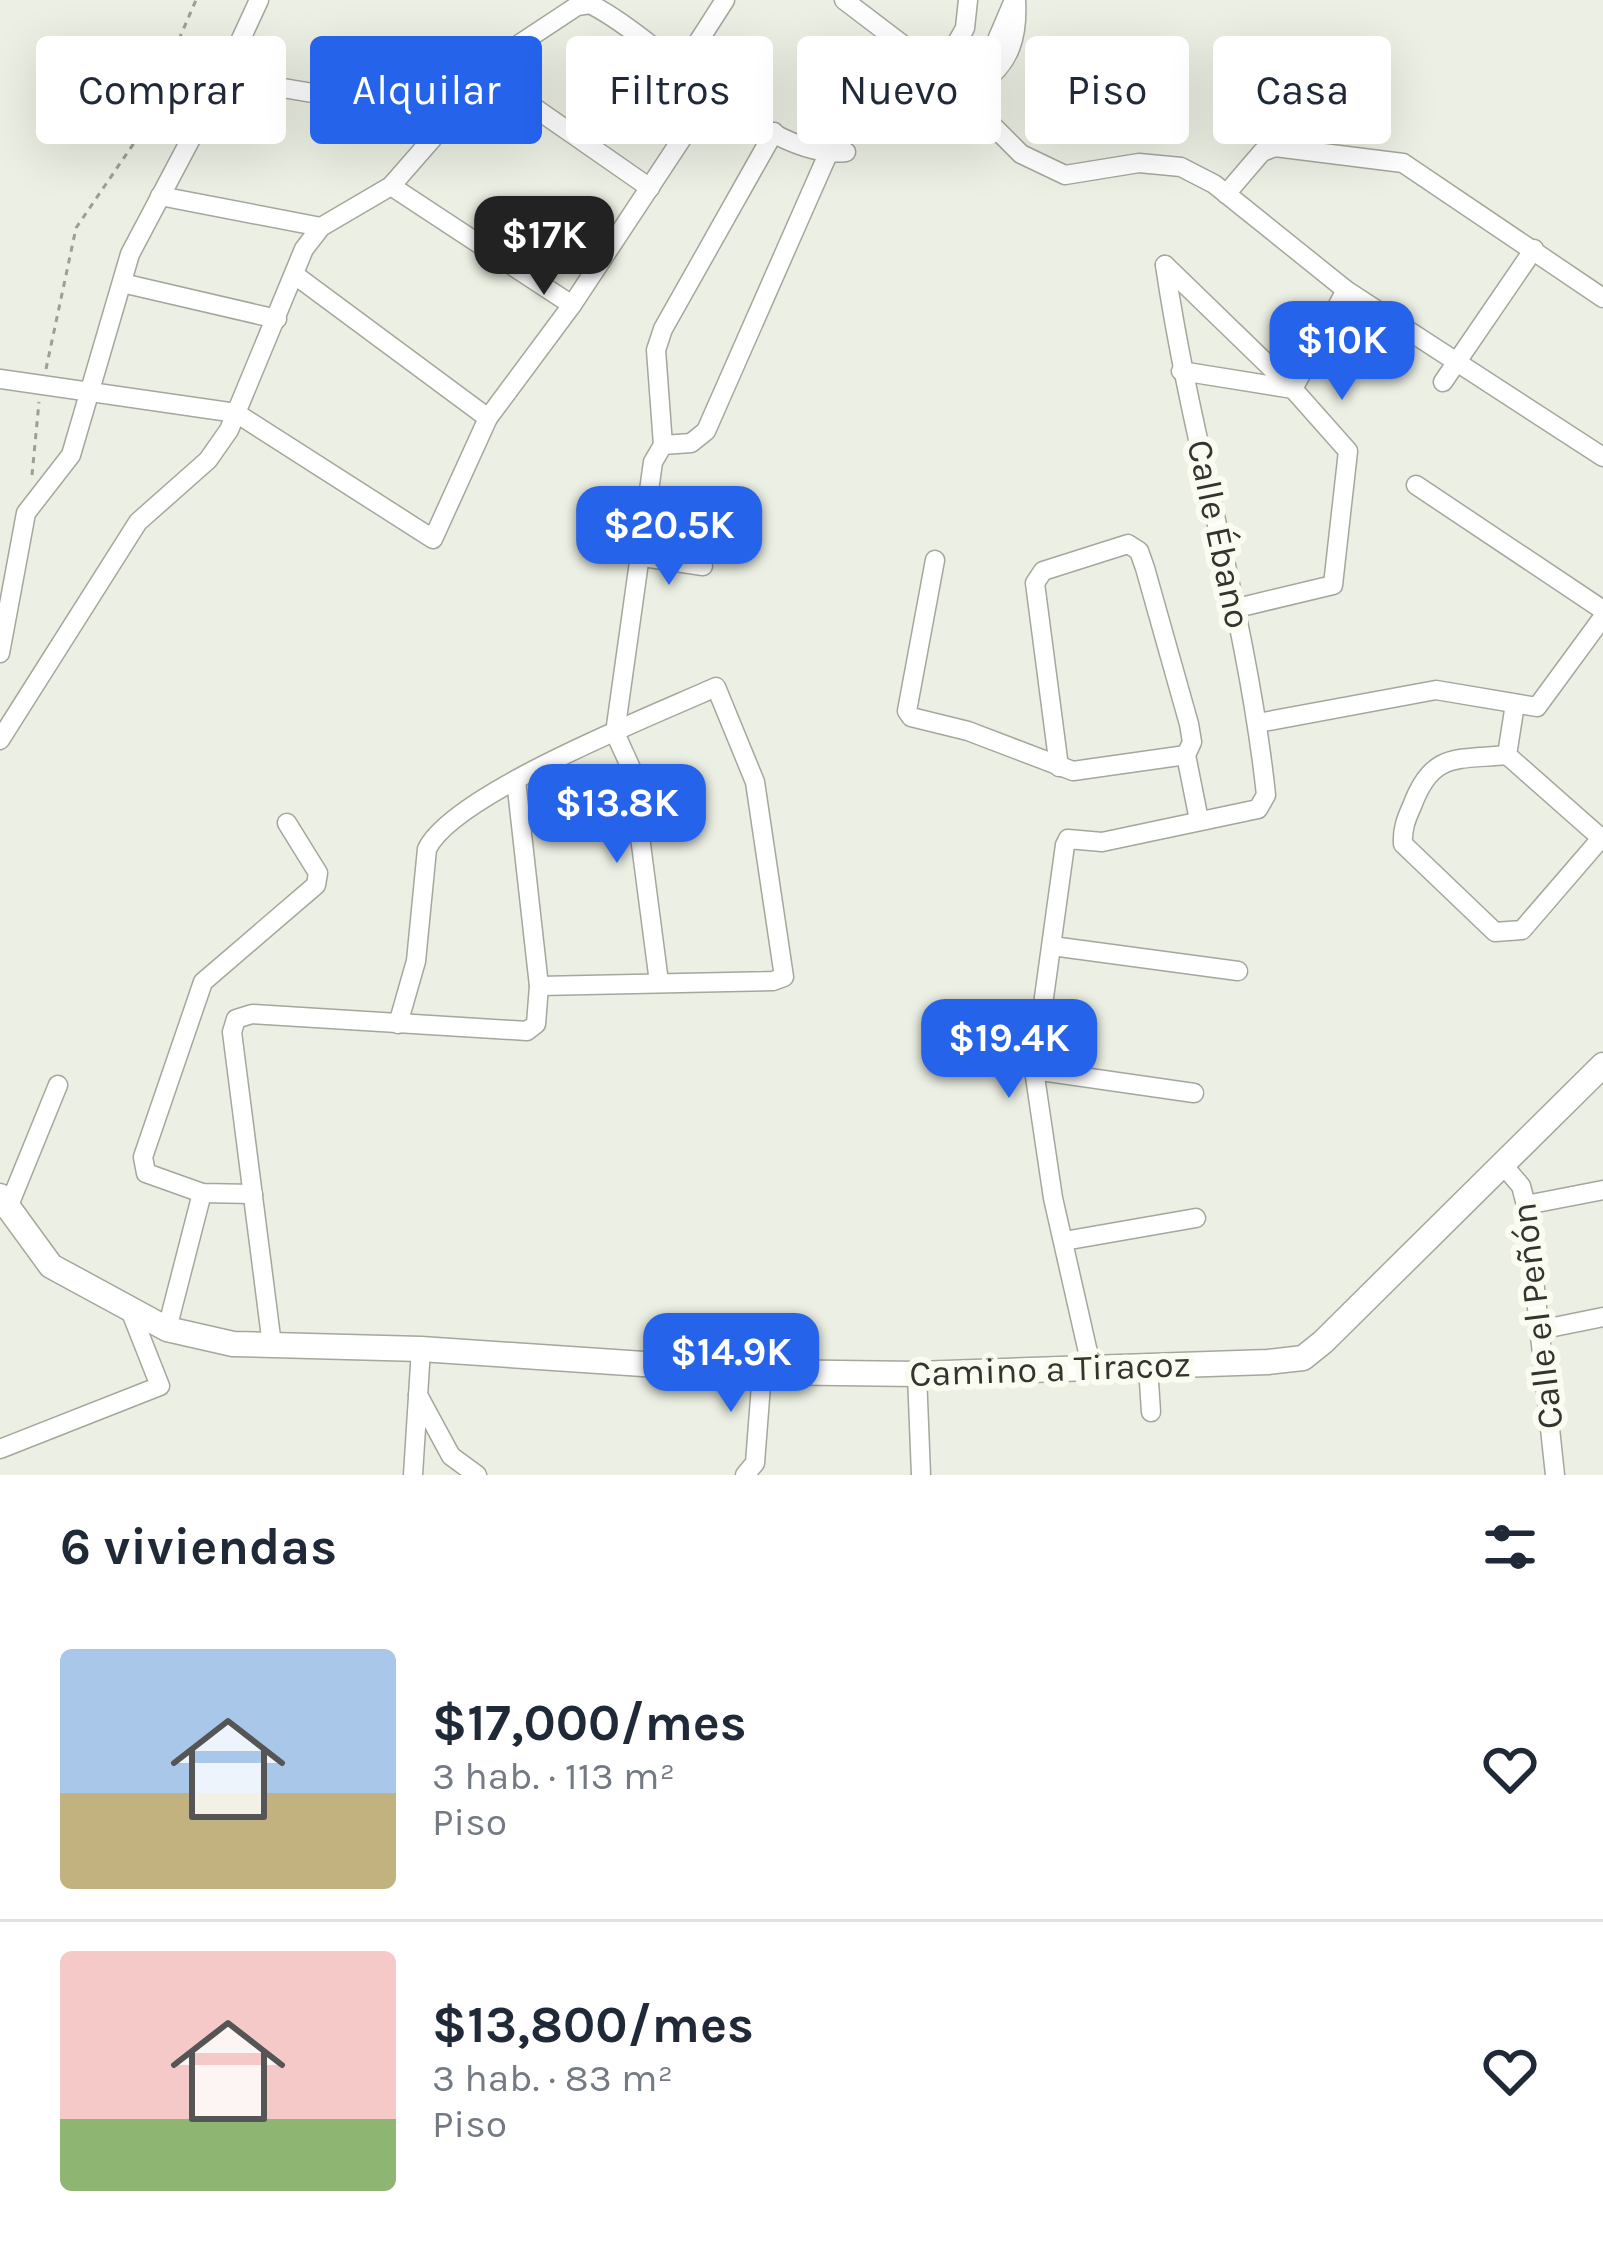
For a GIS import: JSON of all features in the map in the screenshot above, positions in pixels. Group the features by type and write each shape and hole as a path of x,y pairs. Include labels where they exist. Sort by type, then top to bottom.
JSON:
{"street":[{"path":"242,36 259,0"},
{"path":"702,36 725,0"},
{"path":"844,0 891,36"},
{"path":"960,36 968,0"},
{"path":"1000,36 1015,0"},
{"path":"527,36 564,5 590,4 639,36"},
{"path":"542,113 650,188"},
{"path":"659,982 631,768 615,733 653,462 663,445 656,350 663,329 774,132 837,153 706,430 691,443 663,445"},
{"path":"1001,134 1021,154 1065,175 1139,163 1181,167 1226,194 1346,290 1460,359 1603,458"},
{"path":"0,652 26,513 71,455 122,283 188,144"},
{"path":"0,740 138,522 208,460 236,413 295,274 321,226 392,186 430,144"},
{"path":"0,379 236,413 433,538 488,418 572,305 679,144"},
{"path":"1226,194 1262,152 1275,147 1403,164 1603,298"},
{"path":"392,186 572,305"},
{"path":"160,196 321,226"},
{"path":"1443,382 1534,249"},
{"name":"Calle Ébano","path":"1199,820 1264,805 1258,723 1237,608 1181,371 1166,265 1294,389"},
{"path":"295,274 488,418"},
{"path":"122,283 277,319"},
{"path":"1294,389 1346,290"},
{"path":"1181,371 1294,389 1348,451 1333,585 1329,590 1237,608"},
{"path":"1258,723 1436,690 1538,707 1548,700 1603,614 1416,485"},
{"path":"1059,767 1035,593 1038,576 1116,545 1135,547 1190,724 1192,742 1186,755 1199,820 1102,842 1068,839 1034,1070 1037,1118 1092,1370"},
{"path":"643,557 703,566"},
{"path":"934,560 907,711 919,722 968,731 1073,771 1186,755"},
{"path":"398,1024 416,961 427,849 434,833 516,780 716,687 755,782 784,976 773,981 539,986"},
{"path":"1507,755 1514,704"},
{"path":"1507,755 1602,837 1522,930 1495,932 1403,844 1402,830 1423,775 1435,764 1507,755"},
{"path":"272,1346 232,1032 236,1018 252,1014 527,1030 541,1013 516,780"},
{"path":"253,1194 202,1193 146,1173 143,1157 203,982 316,885 318,873 287,823"},
{"path":"1052,946 1238,970"},
{"name":"Camino a Tiracoz","path":"3,1203 51,1265 167,1329 233,1344 421,1349 762,1372 1092,1370 1303,1358 1603,1065"},
{"path":"1034,1070 1194,1093"},
{"path":"3,1203 58,1085"},
{"name":"Calle el Peñón","path":"1503,1165 1521,1186 1526,1205 1556,1475"},
{"path":"1526,1205 1603,1190"},
{"path":"167,1329 202,1193"},
{"path":"1064,1241 1196,1218"},
{"path":"0,1449 160,1386 130,1310"},
{"path":"1539,1330 1603,1317"},
{"path":"412,1475 421,1349"},
{"path":"1148,1367 1151,1412"},
{"path":"746,1475 754,1463 762,1372"},
{"path":"917,1374 921,1475"},
{"path":"418,1395 451,1456 477,1475"}],"path":[{"path":"26,513 42,386 76,228 134,143 196,0"}]}
